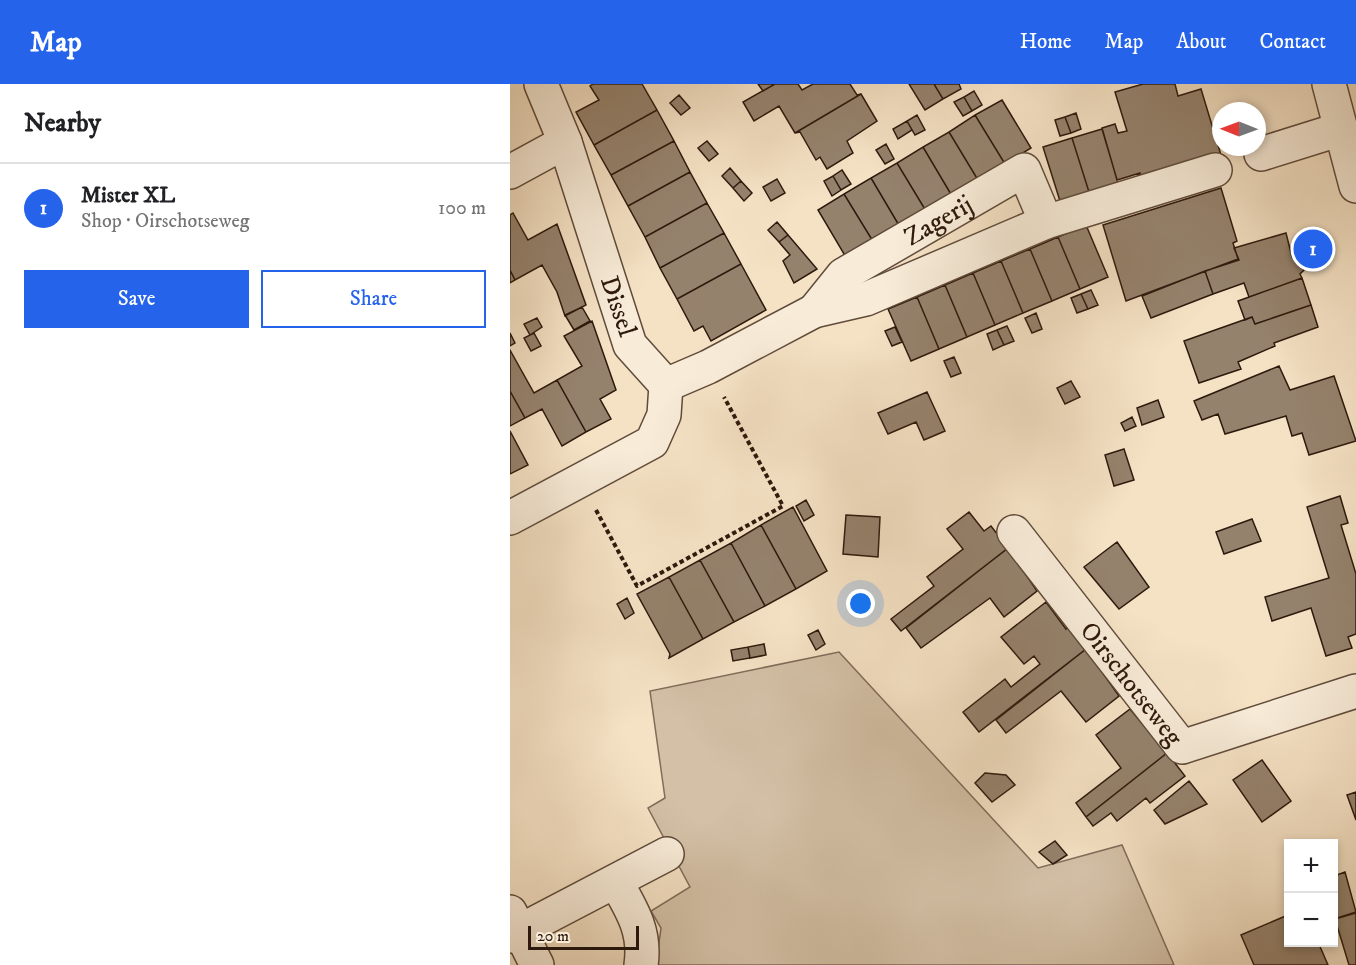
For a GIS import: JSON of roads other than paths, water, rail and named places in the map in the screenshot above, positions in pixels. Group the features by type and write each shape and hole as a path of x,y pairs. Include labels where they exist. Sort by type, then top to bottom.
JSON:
{"street":[{"name":"Dissel","path":"541,84 565,142 630,345 666,385"},
{"path":"1329,84 1356,186"},
{"path":"1266,152 1341,129"},
{"path":"510,172 565,142"},
{"name":"Zagerij","path":"814,311 843,275 1024,170 1046,222"},
{"name":"Zagerij","path":"666,385 708,367 814,311 866,299 1046,222 1215,170"},
{"path":"510,518 652,442 664,415 666,385"},
{"name":"Oirschotseweg","path":"1014,532 1182,747 1356,691"},
{"path":"537,965 513,926 616,882 667,854"},
{"path":"616,882 644,939 642,965"}],"place":[{"name":"Mister XL","path":"1313,249"}]}
